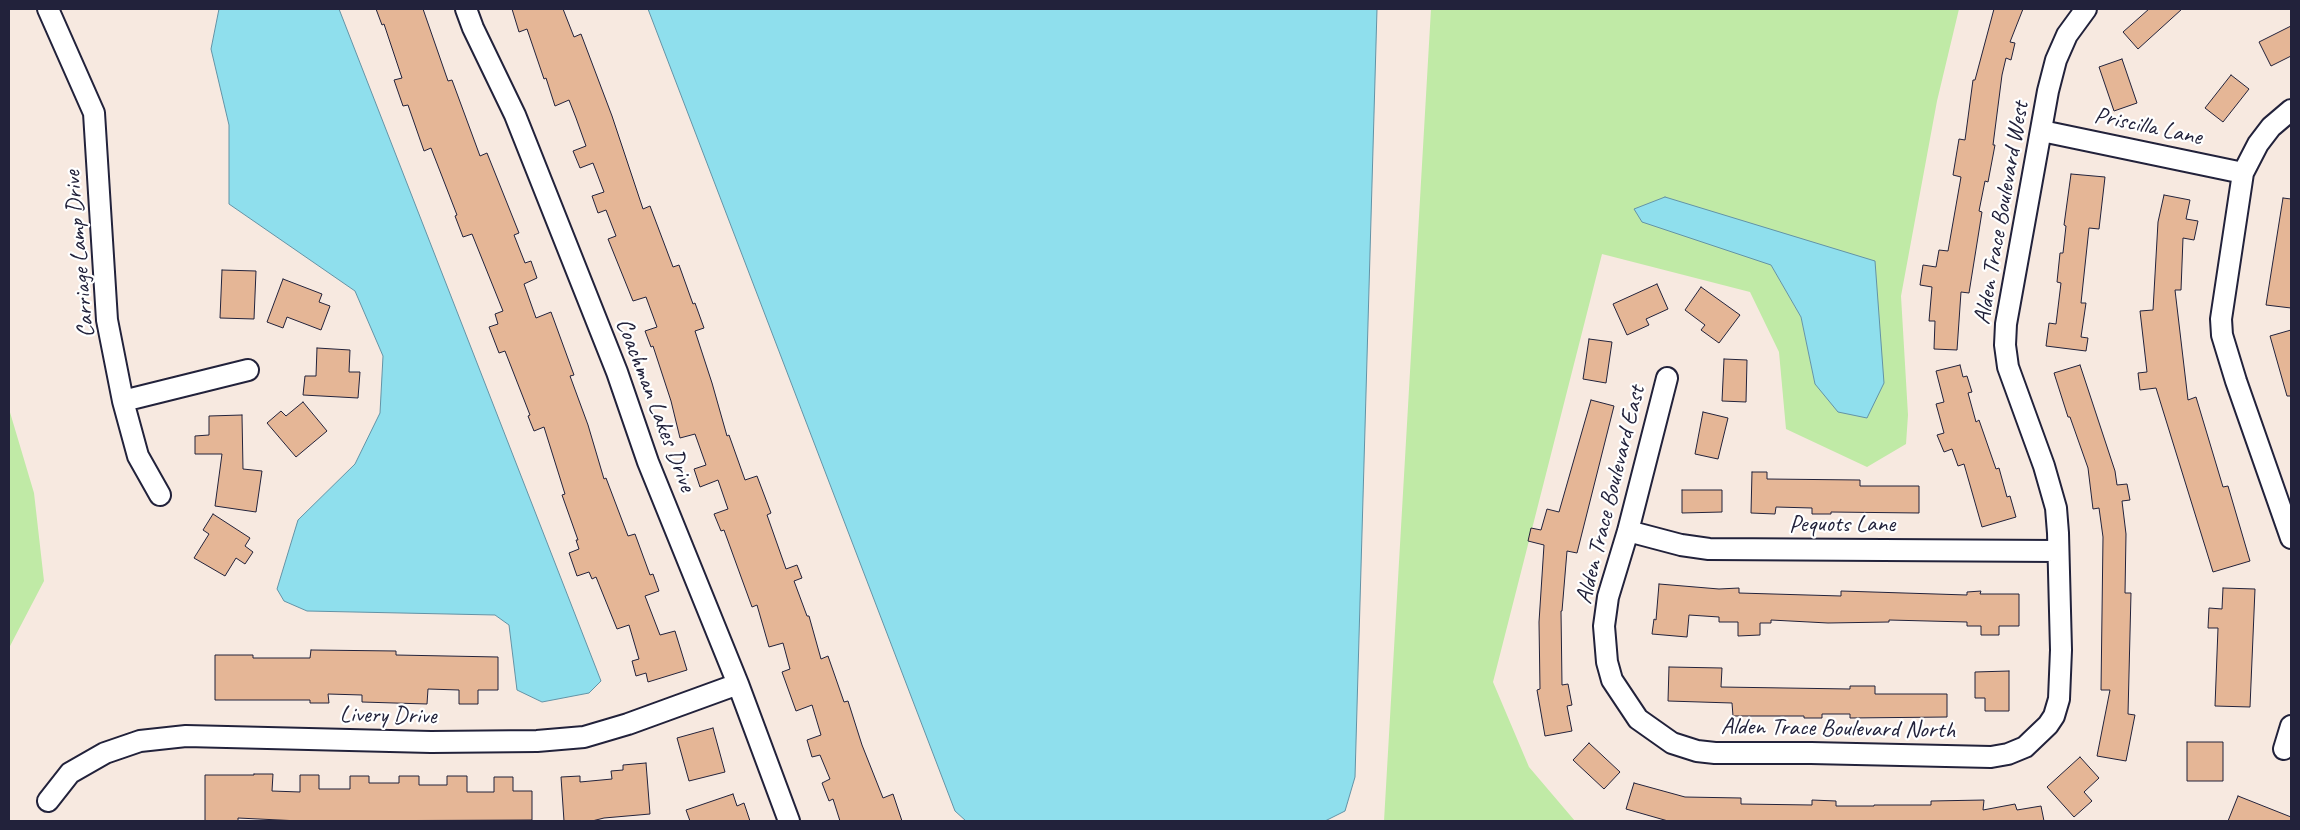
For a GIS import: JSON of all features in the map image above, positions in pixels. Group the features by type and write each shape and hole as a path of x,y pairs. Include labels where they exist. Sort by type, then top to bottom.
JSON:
{"street":[{"name":"Carriage Lamp Drive","path":"48,9 94,113 107,320 122,401 138,456 160,496"},
{"name":"Coachman Lakes Drive","path":"466,9 472,28 515,115 617,372 648,462 738,684 789,821"},
{"name":"Alden Trace Boulevard West","path":"2048,725 2054,716 2059,699 2061,650 2056,508 2044,466 2008,367 2005,345 2006,324 2048,91 2056,60 2067,35 2086,9"},
{"path":"2291,110 2258,144 2243,173 2221,319 2222,335 2236,381 2291,538"},
{"name":"Priscilla Lane","path":"2042,131 2243,173"},
{"path":"122,401 248,370"},
{"name":"Alden Trace Boulevard East","path":"1630,710 1612,680 1607,662 1604,626 1608,597 1628,530 1667,378"},
{"name":"Pequots Lane","path":"1628,530 1680,545 1709,549 2057,551"},
{"name":"Livery Drive","path":"48,801 70,773 105,753 140,741 186,736 431,742 565,739 584,737 628,724 738,684"},
{"name":"Alden Trace Boulevard North","path":"1630,710 1638,719 1672,743 1697,751 1715,753 1991,757 2008,754 2025,747 2048,725"},
{"path":"2284,749 2291,726"}],"green space":[{"path":"1431,9 1959,9 1937,101 1901,296 1908,415 1906,444 1867,467 1786,429 1779,352 1750,292 1602,254 1493,682 1529,767 1575,821 1384,821","holes":["1771,265 1884,383 1815,384 1801,317"]},
{"path":"9,409 34,493 44,581 9,648"}],"water":[{"path":"219,9 339,9 601,681 589,693 542,702 517,690 509,625 495,615 307,611 284,601 277,589 298,520 355,464 380,413 383,356 355,291 229,204 229,125 211,49"},
{"path":"648,9 1377,9 1355,777 1345,811 1325,821 966,821 955,811"},
{"path":"1665,197 1875,261 1884,383 1867,418 1838,412 1815,384 1801,317 1771,265 1642,222 1634,209"}],"building":[{"path":"376,9 423,9 448,81 452,80 480,156 487,153 519,233 514,235 525,263 531,261 537,278 524,284 536,318 551,312 574,375 570,376 588,425 604,479 606,478 628,536 635,534 650,575 653,574 659,591 645,596 660,635 675,631 687,670 648,682 646,673 636,676 632,661 639,659 629,625 617,629 596,577 592,579 589,572 577,576 569,553 579,549 576,540 578,540 562,495 565,494 544,427 534,431 528,416 530,415 505,351 499,353 489,327 498,324 495,314 503,311 472,234 463,237 455,216 457,215 431,148 424,151 408,105 403,106 394,80 402,78 384,24 382,25"},
{"path":"512,9 563,9 574,37 581,34 612,116 643,209 650,206 673,267 679,265 693,304 695,303 704,328 695,331 727,436 729,435 745,480 757,476 771,513 767,515 786,569 797,565 802,578 794,581 807,616 809,616 821,659 828,656 844,702 848,701 862,745 883,798 893,794 902,821 840,821 833,799 829,801 822,783 830,779 820,755 812,757 807,740 821,735 812,705 796,711 782,672 790,669 783,643 769,647 757,605 752,607 724,530 721,531 714,514 728,509 718,480 700,487 694,469 706,465 695,434 680,438 671,401 653,346 651,347 645,331 657,327 646,297 633,301 608,239 616,236 606,210 598,213 592,196 604,192 593,163 580,168 573,151 586,146 569,100 555,106 527,29 519,32"},
{"path":"1994,9 2023,9 2010,42 2015,43 2011,60 2006,58 2002,75 1993,145 1995,145 1988,182 1985,181 1979,211 1982,212 1969,293 1961,292 1957,350 1934,349 1935,321 1929,321 1932,287 1920,285 1923,265 1936,267 1939,250 1948,251 1961,177 1953,175 1959,139 1965,140 1973,80 1975,80"},
{"path":"2149,9 2182,9 2138,49 2123,32"},
{"path":"2291,26 2291,56 2271,66 2259,42"},
{"path":"2122,59 2137,103 2114,111 2099,67"},
{"path":"2231,75 2249,89 2223,122 2205,108"},
{"path":"2071,174 2105,177 2099,229 2089,228 2081,303 2086,303 2081,337 2088,338 2086,351 2046,346 2049,323 2056,324 2061,283 2057,282 2060,253 2063,253 2066,226 2064,225"},
{"path":"2164,195 2190,200 2186,219 2198,221 2194,240 2183,238 2181,290 2175,290 2188,400 2196,397 2223,487 2228,486 2250,561 2213,572 2156,388 2140,390 2138,373 2147,372 2140,311 2153,310 2158,222"},
{"path":"2283,198 2291,199 2291,308 2266,305"},
{"path":"222,270 256,271 254,319 220,318"},
{"path":"283,279 322,294 319,302 330,306 321,330 287,317 283,328 267,322"},
{"path":"1657,284 1668,309 1646,319 1649,325 1627,335 1613,304"},
{"path":"1701,287 1740,315 1719,343 1701,330 1705,325 1685,310"},
{"path":"2291,330 2291,396 2287,396 2270,336"},
{"path":"1589,339 1612,342 1606,383 1583,379"},
{"path":"317,348 350,350 349,372 360,372 358,398 303,395 305,376 316,376"},
{"path":"1724,359 1747,360 1746,402 1722,401"},
{"path":"1960,365 1963,377 1967,376 1972,392 1968,393 1976,422 1979,420 1996,469 1999,468 2007,497 2010,496 2016,517 1982,527 1964,464 1958,466 1952,449 1944,452 1937,435 1944,433 1936,404 1944,402 1936,371"},
{"path":"2080,365 2115,471 2117,485 2127,484 2130,500 2122,501 2126,534 2125,593 2131,593 2128,714 2135,715 2126,761 2097,756 2110,690 2101,690 2103,537 2099,508 2093,509 2088,468 2070,417 2068,417 2054,373"},
{"path":"1591,400 1614,406 1577,553 1567,551 1561,611 1562,685 1568,684 1572,705 1567,706 1572,731 1545,736 1537,690 1540,689 1539,622 1544,545 1528,541 1531,528 1541,530 1547,509 1559,512"},
{"path":"303,402 327,431 296,457 267,423 281,411 286,416"},
{"path":"1703,412 1728,418 1718,459 1695,454"},
{"path":"242,415 243,469 262,471 256,512 215,506 222,454 195,454 195,436 209,435 209,416"},
{"path":"1752,472 1767,472 1767,479 1860,480 1860,486 1919,486 1919,513 1831,512 1831,514 1812,514 1812,508 1776,507 1775,514 1751,513"},
{"path":"1682,490 1722,490 1722,512 1682,513"},
{"path":"213,514 250,538 245,546 253,552 245,564 236,558 225,576 194,558 209,534 203,530"},
{"path":"1659,584 1719,589 1739,588 1739,593 1841,596 1841,591 1967,595 1967,592 1981,591 1980,594 2019,594 2019,626 1999,626 1999,635 1981,635 1981,626 1967,626 1967,622 1889,620 1889,622 1828,623 1771,620 1771,623 1760,623 1760,635 1738,636 1738,622 1719,622 1719,617 1689,615 1687,637 1652,634 1654,619 1656,620"},
{"path":"2223,588 2255,589 2250,707 2215,706 2218,628 2208,628 2209,608 2222,609"},
{"path":"311,650 396,651 396,655 498,657 498,690 478,690 478,704 459,704 459,690 428,689 427,704 362,702 362,695 328,694 329,703 310,703 310,700 215,700 215,655 253,655 253,658 310,658"},
{"path":"1669,667 1722,668 1721,687 1850,689 1850,686 1875,686 1875,694 1947,694 1947,717 1850,718 1850,714 1822,714 1822,718 1804,718 1804,716 1733,716 1732,703 1668,701"},
{"path":"2009,671 2009,711 1985,711 1985,698 1975,698 1975,672"},
{"path":"713,728 725,772 689,781 677,738"},
{"path":"2187,742 2223,742 2223,781 2187,781"},
{"path":"1589,743 1620,772 1604,789 1573,760"},
{"path":"2080,757 2099,778 2084,792 2092,801 2074,817 2047,787"},
{"path":"646,763 650,814 604,818 592,821 564,821 561,777 580,776 580,782 612,779 611,771 623,770 623,765"},
{"path":"273,774 272,791 300,792 300,775 319,775 319,789 350,789 350,776 369,776 369,783 399,783 399,776 419,776 419,785 447,785 447,776 467,776 467,792 494,792 494,777 513,777 513,791 532,791 532,820 300,821 238,818 238,821 205,821 205,775"},
{"path":"1634,783 1685,797 1741,798 1741,804 1812,805 1812,800 1836,801 1836,806 1874,806 1931,805 1931,801 1984,800 1983,810 2015,804 2017,810 2041,806 2044,821 1668,821 1626,809"},
{"path":"733,794 737,806 744,803 750,821 690,821 686,810"},
{"path":"2238,796 2291,817 2291,821 2228,821"}]}
